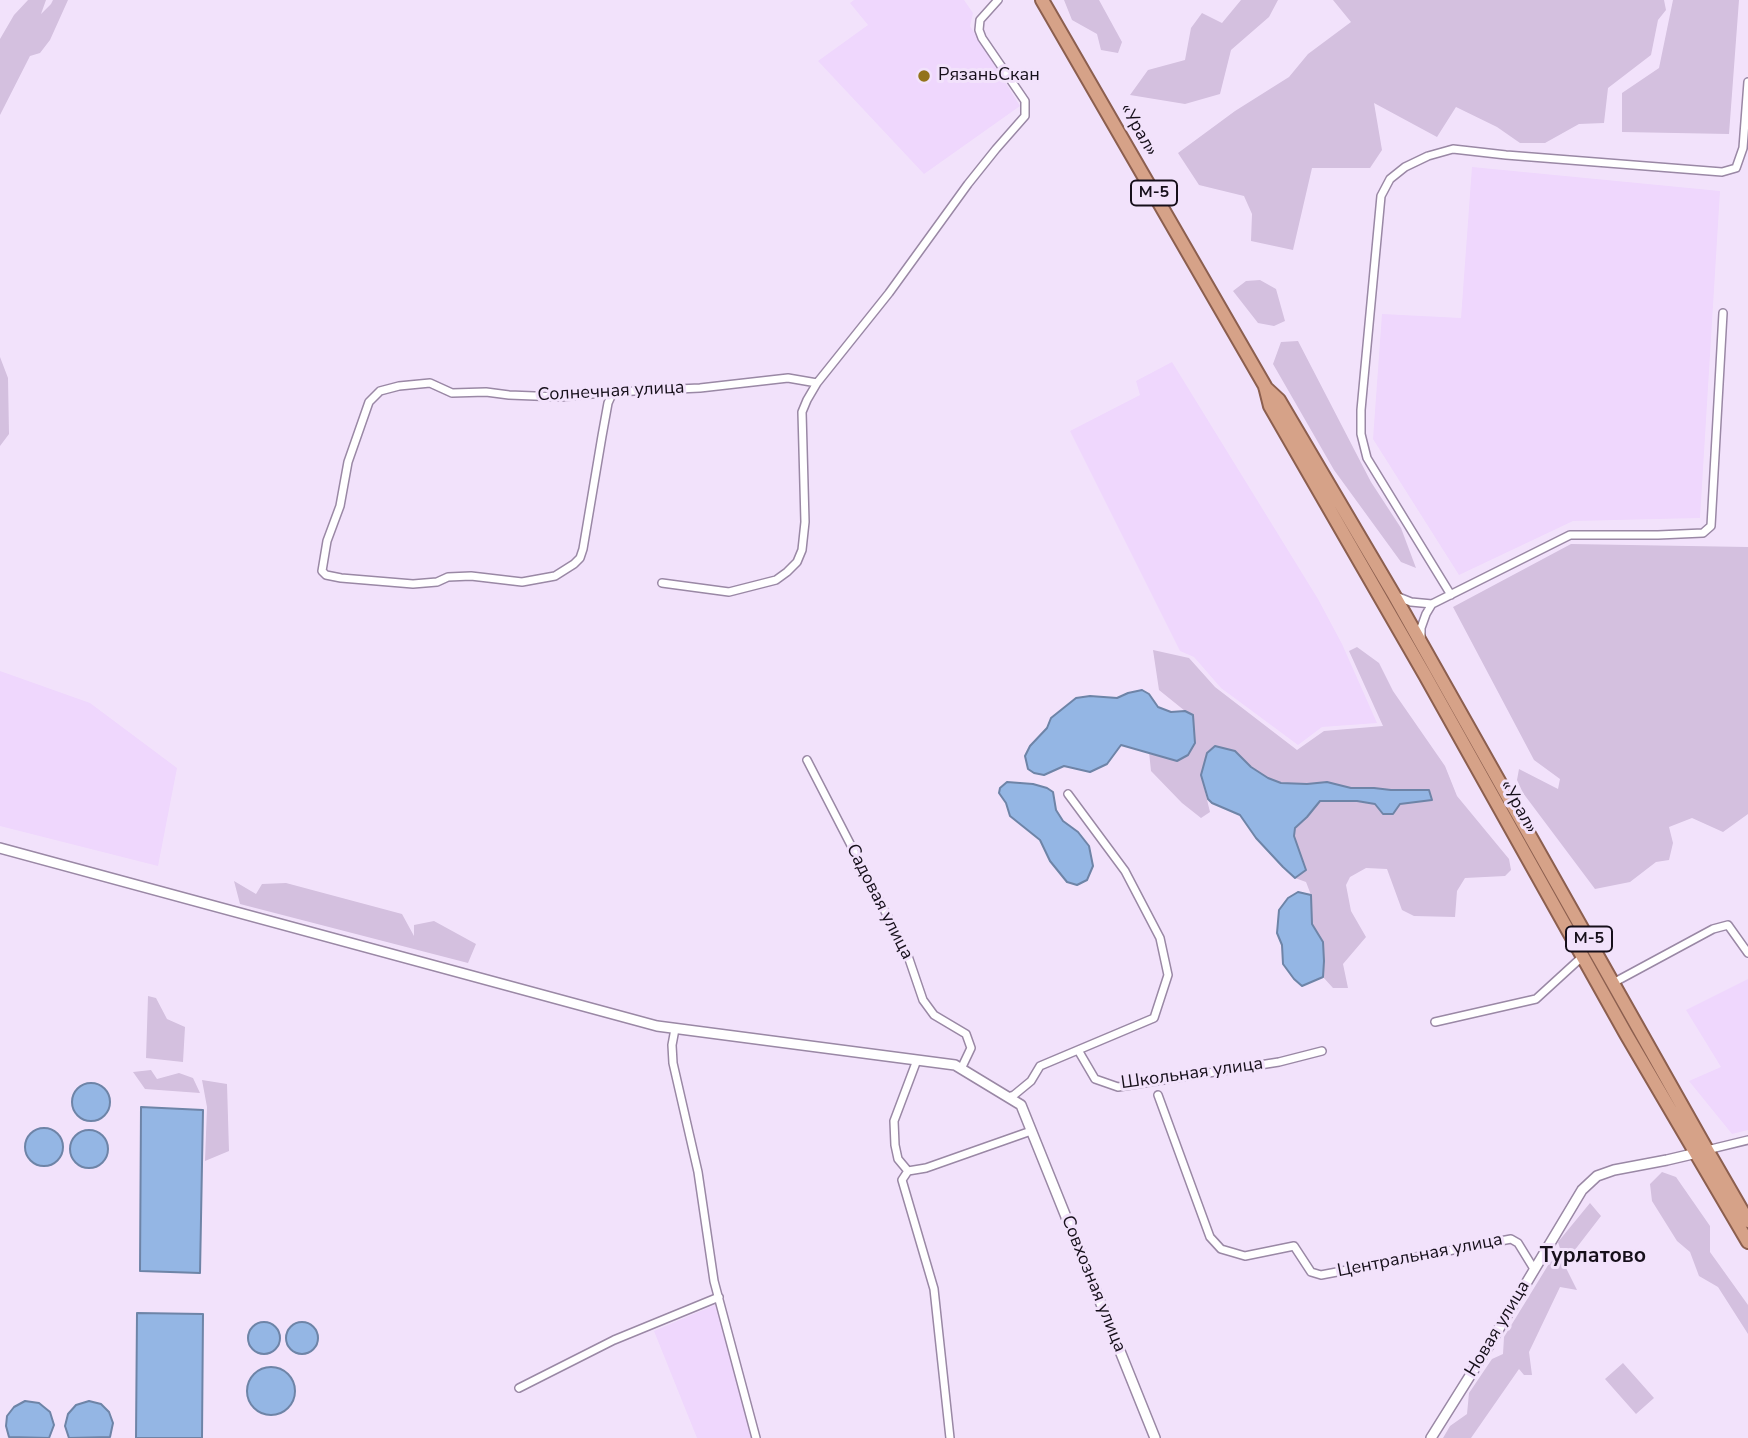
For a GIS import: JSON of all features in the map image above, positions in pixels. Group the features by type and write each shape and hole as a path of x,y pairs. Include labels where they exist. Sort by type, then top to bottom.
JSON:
{"highway":[{"name":"«Урал»","path":"1042,0 1265,386 1279,400 1394,595 1613,983 1748,1242"},
{"name":"«Урал»","path":"1265,386 1270,407 1684,1133 1701,1152 1748,1221"}],"street":[{"path":"663,583 729,592 776,580 797,562 802,550 804,522 802,412 807,400 817,383 889,293 982,166 1025,116 1025,101 979,30 980,20 998,0"},
{"path":"1451,595 1367,458 1361,434 1381,196 1390,179 1405,167 1428,156 1453,149 1723,172 1736,168 1743,148 1748,82"},
{"path":"1394,595 1411,602 1432,604 1570,535 1658,536 1703,533 1711,526 1723,313"},
{"name":"Солнечная улица","path":"613,392 608,403 583,549 574,564 555,576 522,582 471,576 448,577 437,582 413,584 326,575 323,570 327,541 340,506 348,462 369,402 380,391 430,383 452,393 486,392 560,397 613,392 699,388 788,378 817,383"},
{"path":"1420,641 1426,614 1432,604"},
{"name":"Садовая улица","path":"807,760 908,956 923,1000 934,1015 966,1034 971,1048 961,1069"},
{"path":"0,848 657,1026 956,1065 1008,1097 1014,1096 1031,1081 1040,1066 1154,1018 1168,975 1160,938 1125,871 1068,794"},
{"path":"1613,983 1713,929 1728,925 1748,953"},
{"path":"1435,1022 1536,999 1583,956"},
{"path":"675,1029 673,1063 698,1172 715,1281 756,1438"},
{"name":"Школьная улица","path":"1078,1050 1095,1079 1118,1087 1279,1062 1322,1051"},
{"path":"908,1171 898,1158 894,1121 917,1060"},
{"name":"Центральная улица","path":"1158,1096 1210,1237 1221,1249 1245,1256 1294,1246 1311,1272 1321,1275 1511,1239 1518,1243 1534,1269"},
{"name":"Совхозная улица","path":"1008,1097 1021,1105 1155,1438"},
{"path":"950,1438 934,1289 902,1180 908,1171 926,1168 1031,1131"},
{"path":"1676,1157 1682,1151 1684,1133"},
{"path":"1701,1152 1748,1140"},
{"name":"Новая улица","path":"1431,1438 1582,1190 1597,1176 1614,1170 1701,1152"},
{"path":"519,1388 614,1340 719,1297"}],"shaded area":[{"path":"28,0 46,0 41,14 53,0 68,0 50,40 40,53 30,56 0,115 0,39 14,15"},
{"path":"854,0 964,0 973,13 970,26 1020,106 924,174 818,61 868,25 850,3"},
{"path":"1064,0 1099,0 1122,42 1118,53 1101,50 1097,34 1072,20"},
{"path":"1241,0 1278,0 1269,17 1231,50 1220,94 1185,104 1130,95 1148,70 1185,60 1191,28 1202,13 1222,23"},
{"path":"1333,0 1664,0 1666,10 1658,20 1651,55 1608,88 1604,123 1579,124 1545,143 1520,143 1497,127 1456,107 1437,137 1374,103 1382,150 1370,168 1312,168 1293,250 1251,241 1252,214 1244,196 1199,185 1178,153 1235,111 1289,77 1308,54 1351,22"},
{"path":"1673,0 1739,0 1729,134 1622,132 1622,93 1659,68"},
{"path":"1472,167 1720,191 1700,518 1573,521 1459,575 1373,439 1382,314 1461,318"},
{"path":"1260,280 1276,289 1285,321 1274,326 1258,323 1233,291 1246,281"},
{"path":"1298,341 1371,482 1401,528 1416,568 1401,562 1334,470 1273,364 1281,342"},
{"path":"0,357 8,378 9,434 0,446"},
{"path":"1172,362 1318,599 1342,644 1377,723 1322,727 1298,745 1221,688 1194,657 1180,651 1070,431 1140,395 1136,381"},
{"path":"1571,544 1748,547 1748,814 1723,832 1692,818 1669,827 1673,843 1669,860 1656,862 1630,882 1595,889 1523,793 1517,780 1519,769 1558,789 1560,779 1534,760 1453,607"},
{"path":"1357,647 1379,663 1393,691 1445,766 1457,796 1509,859 1511,870 1505,876 1465,878 1457,891 1455,917 1414,916 1402,910 1387,869 1366,868 1350,877 1346,885 1351,911 1366,937 1343,964 1348,988 1333,988 1323,977 1323,942 1312,924 1311,895 1306,882 1295,878 1306,870 1294,836 1295,828 1320,801 1375,804 1383,814 1429,790 1351,788 1327,782 1281,783 1251,767 1235,751 1201,775 1210,812 1201,818 1151,771 1149,752 1177,761 1195,742 1193,715 1159,690 1153,650 1189,658 1215,687 1297,750 1324,731 1383,726 1349,651"},
{"path":"0,671 90,703 177,768 158,866 0,826"},
{"path":"234,881 256,894 262,884 286,883 402,914 414,936 414,925 434,921 476,944 468,963 240,904"},
{"path":"1748,979 1748,1130 1732,1134 1689,1081 1721,1067 1686,1010"},
{"path":"148,996 156,998 167,1019 185,1027 183,1062 146,1058"},
{"path":"151,1070 157,1079 179,1073 193,1078 200,1093 145,1089 133,1072"},
{"path":"202,1080 227,1084 229,1151 205,1161 207,1107"},
{"path":"1662,1172 1676,1177 1710,1226 1710,1252 1748,1305 1748,1334 1718,1287 1699,1276 1690,1252 1677,1241 1652,1201 1650,1184"},
{"path":"1590,1203 1601,1216 1564,1264 1577,1290 1560,1287 1529,1352 1532,1375 1524,1375 1519,1369 1471,1438 1443,1438 1450,1426 1467,1414 1469,1393 1492,1359 1503,1354 1504,1337 1550,1262 1563,1258 1558,1242"},
{"path":"717,1304 751,1438 697,1438 654,1331"},
{"path":"1623,1363 1654,1398 1636,1414 1605,1379"}],"water":[{"path":"1142,690 1149,694 1158,707 1171,712 1185,711 1193,715 1195,743 1188,755 1177,761 1121,745 1107,764 1090,772 1064,766 1044,775 1028,769 1025,756 1030,746 1047,728 1051,718 1076,698 1117,698"},
{"path":"1215,746 1235,751 1251,767 1281,783 1327,782 1351,788 1429,790 1432,800 1400,804 1393,814 1383,814 1375,804 1320,801 1295,828 1294,836 1306,870 1295,878 1256,838 1240,815 1208,799 1201,775 1207,753"},
{"path":"1007,782 1033,784 1053,792 1056,810 1063,821 1078,832 1089,846 1093,866 1087,880 1077,885 1067,882 1050,861 1040,840 1010,816 999,793 1000,788"},
{"path":"1298,892 1311,895 1312,924 1323,942 1324,961 1323,977 1302,986 1283,964 1282,945 1277,933 1279,910 1288,898"},
{"path":"91,1083 105,1088 110,1102 105,1116 91,1121 77,1116 72,1102 77,1088"},
{"path":"141,1107 203,1110 200,1273 140,1271"},
{"path":"44,1128 58,1133 63,1147 58,1161 44,1166 30,1161 25,1147 30,1133"},
{"path":"89,1130 103,1135 108,1149 103,1163 89,1168 75,1163 70,1149 75,1135"},
{"path":"137,1313 203,1314 202,1438 136,1438"},
{"path":"264,1322 275,1327 280,1338 275,1349 264,1354 253,1349 248,1338 253,1327"},
{"path":"302,1322 313,1327 318,1338 313,1349 302,1354 291,1349 286,1338 291,1327"},
{"path":"271,1367 288,1374 295,1391 288,1408 271,1415 254,1408 247,1391 254,1374"},
{"path":"25,1401 39,1403 50,1412 54,1425 49,1438 9,1437 7,1416 14,1407"},
{"path":"89,1401 101,1404 109,1412 113,1423 110,1437 69,1438 65,1426 68,1414 76,1405"}],"place":[{"name":"РязаньСкан","path":"924,76"}],"district":[{"name":"Турлатово","path":"1593,1257"}]}
